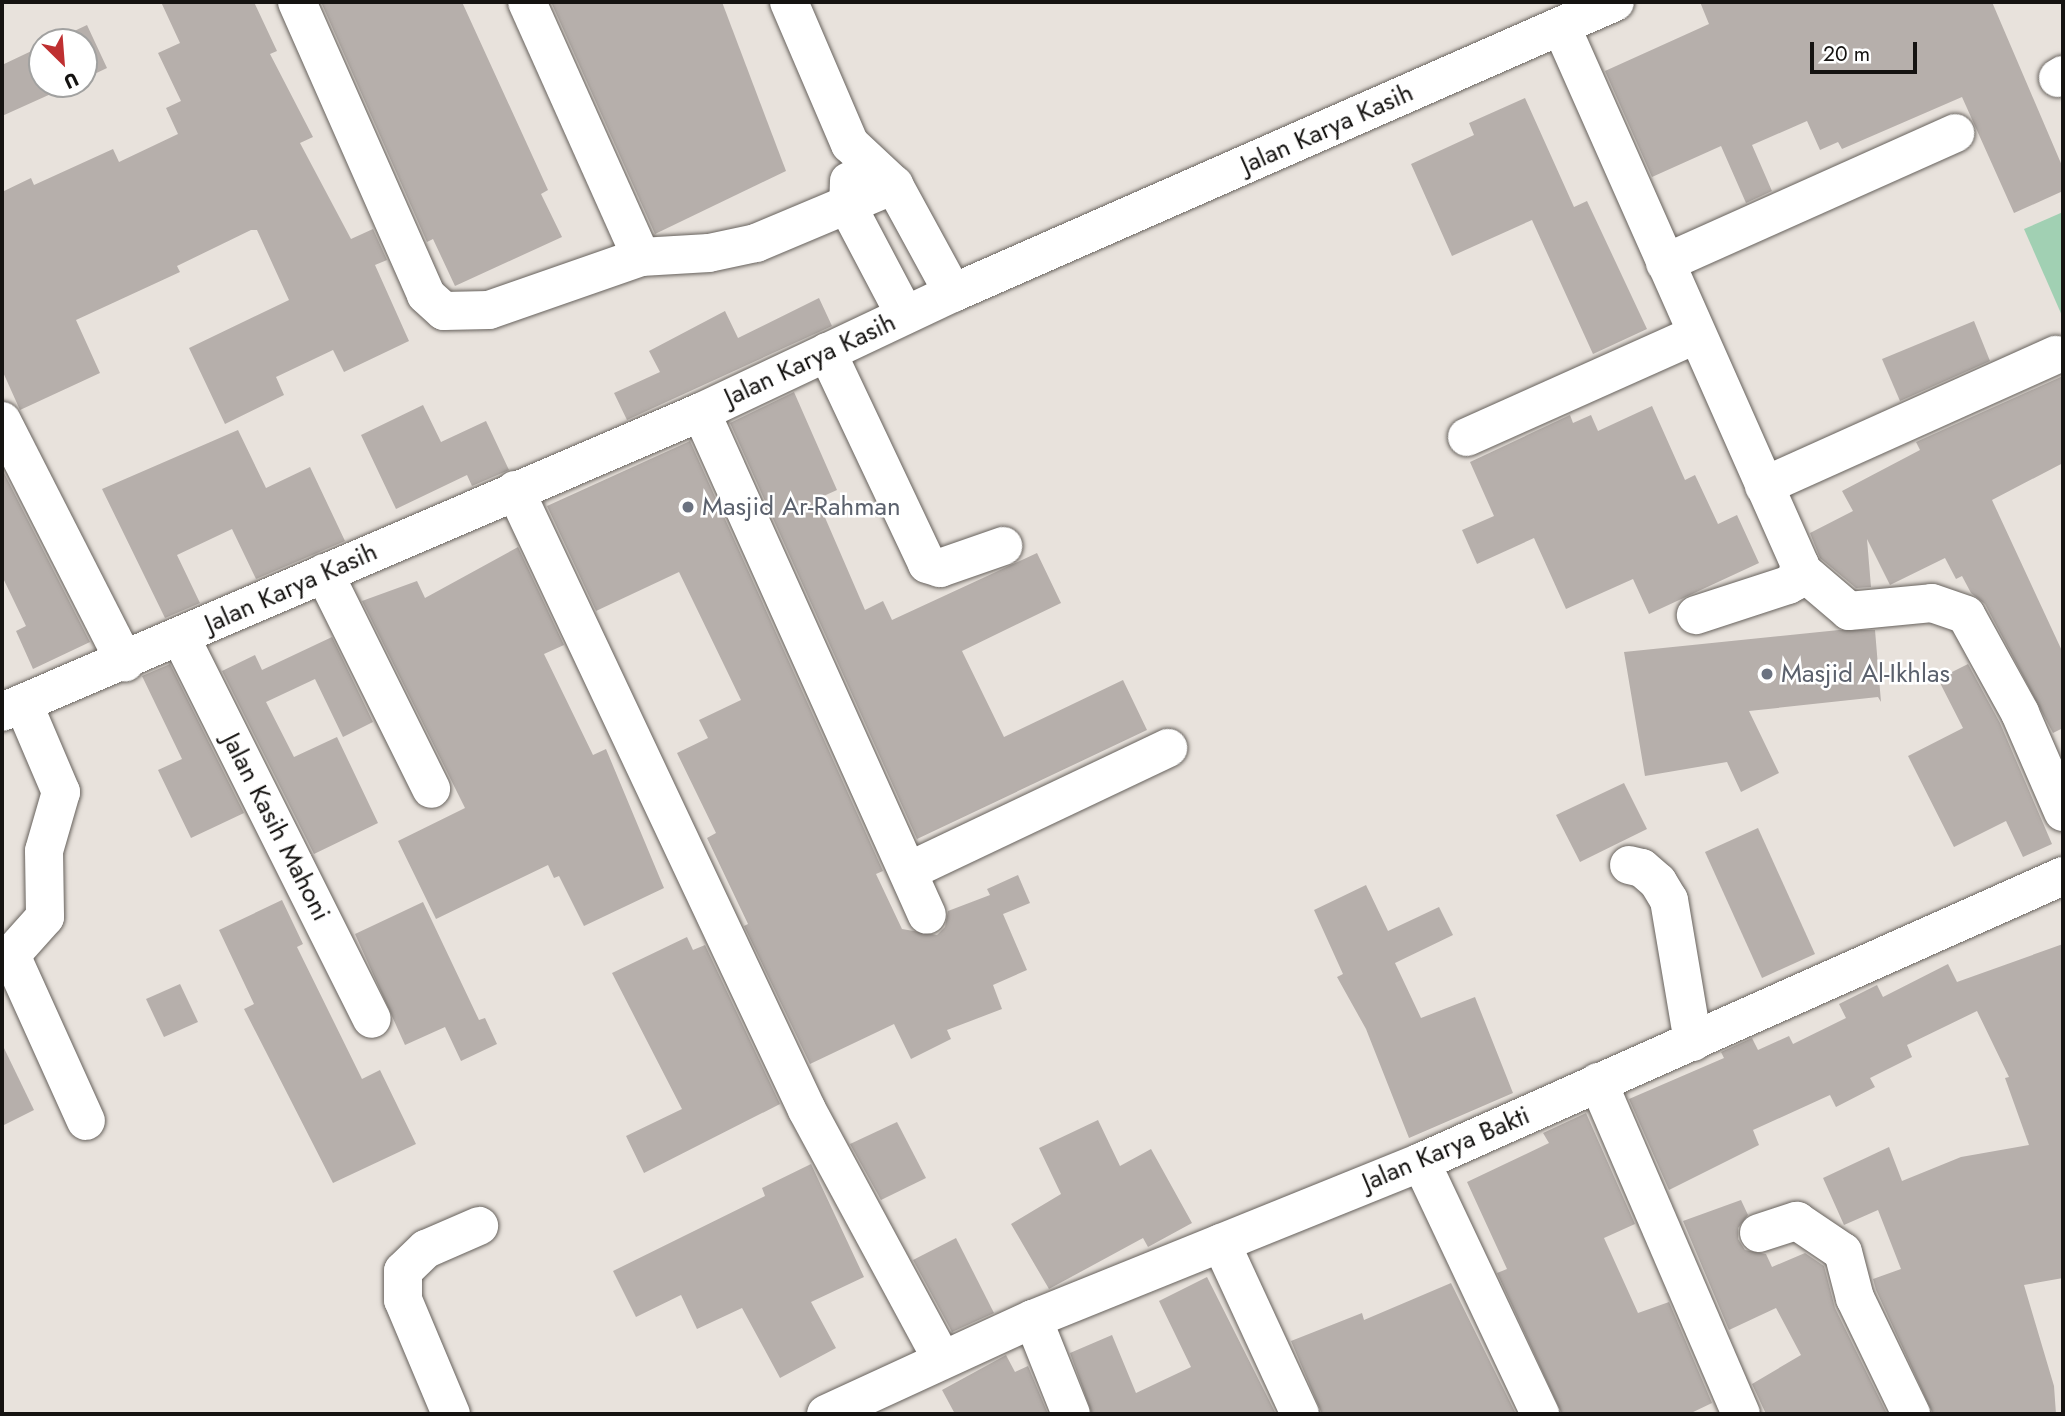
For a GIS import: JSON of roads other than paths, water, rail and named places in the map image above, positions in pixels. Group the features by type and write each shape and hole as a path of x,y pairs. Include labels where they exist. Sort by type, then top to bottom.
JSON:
{"street":[{"path":"297,2 433,305 457,315 489,310 641,257 732,250 894,186"},
{"path":"527,2 641,257"},
{"name":"Jalan Karya Kasih","path":"12,707 125,662 515,490 701,412 953,293 1615,2"},
{"path":"794,3 850,144 848,206 905,315"},
{"path":"1561,26 1695,335 1801,570 1849,611 1932,603 1966,615 2020,713 2063,812"},
{"path":"1665,263 1955,133"},
{"path":"850,144 894,186 953,293"},
{"path":"1467,437 1695,335"},
{"path":"827,352 926,564 940,568 1003,546"},
{"path":"1764,486 2056,355"},
{"path":"701,412 927,915"},
{"path":"2,421 125,662"},
{"path":"515,490 807,1111 942,1360"},
{"path":"1696,615 1788,585 1801,570"},
{"path":"324,573 431,789"},
{"name":"Jalan Kasih Mahoni","path":"180,636 372,1019"},
{"path":"12,707 61,793 44,851 45,917 11,955 86,1121"},
{"path":"909,871 1168,748"},
{"path":"1629,865 1650,875 1669,900 1693,1042"},
{"name":"Jalan Karya Bakti","path":"826,1414 1033,1319 1412,1165 2063,876"},
{"path":"1598,1082 1741,1414"},
{"path":"1412,1165 1540,1414"},
{"path":"1759,1233 1797,1221 1843,1252 1855,1298 1911,1414"},
{"path":"451,1414 403,1300 403,1271 426,1249 479,1226"},
{"path":"1221,1242 1300,1414"},
{"path":"1033,1319 1071,1414"}],"place":[{"name":"Masjid Ar-Rahman","path":"688,507"},
{"name":"Masjid Al-Ikhlas","path":"1767,674"}]}
